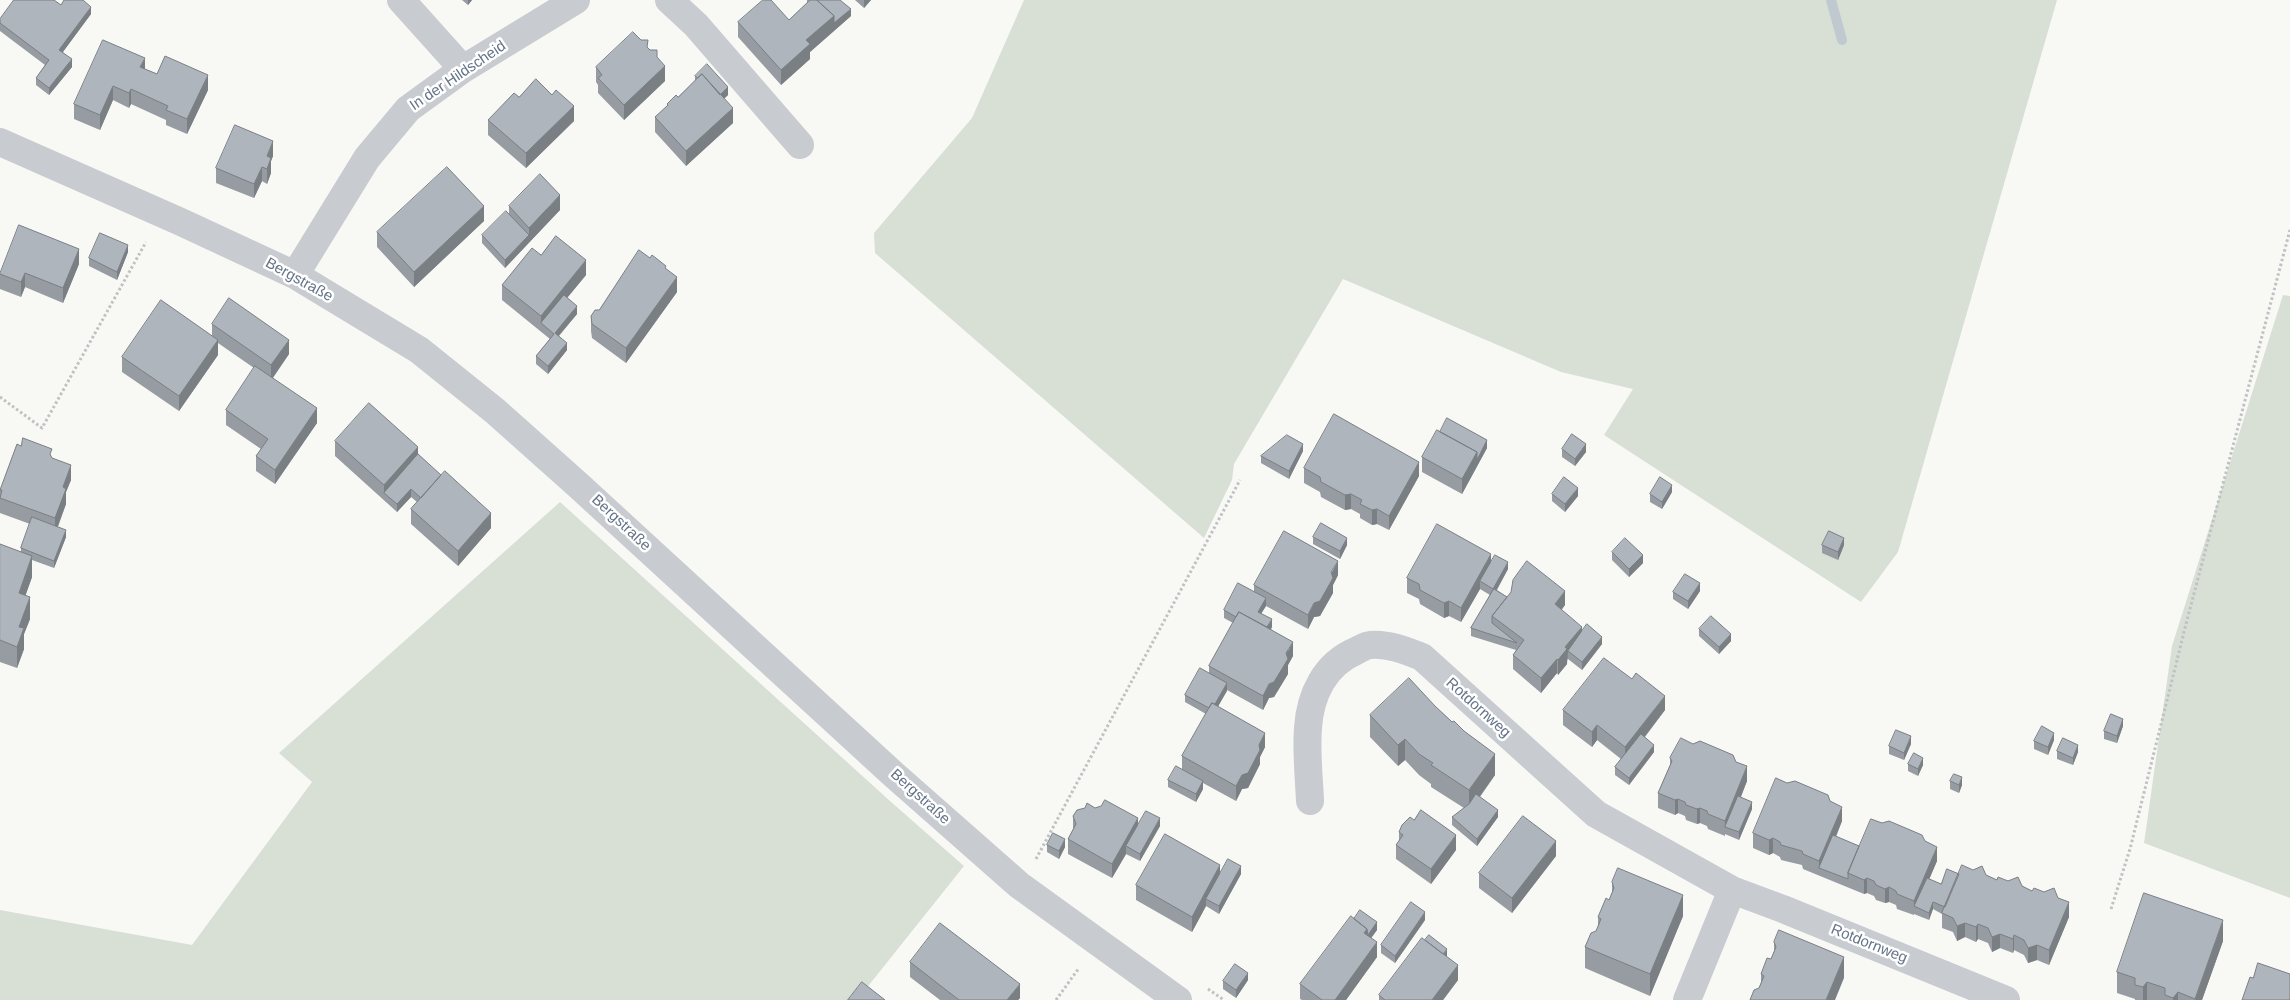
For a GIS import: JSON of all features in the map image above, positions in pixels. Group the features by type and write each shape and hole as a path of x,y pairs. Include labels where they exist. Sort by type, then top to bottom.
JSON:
{"street":[{"path":"401,0 463,69"},
{"name":"In der Hildscheid","path":"295,276 367,158 408,109 463,69 576,0"},
{"path":"670,0 696,25 800,145"},
{"name":"Bergstraße","path":"0,142 163,213 295,276 419,350 495,411 578,485 893,774 1019,885 1098,944 1178,1000"},
{"name":"Rotdornweg","path":"1310,801 1308,728 1311,704 1320,683 1333,666 1347,654 1370,645 1399,648 1422,657 1596,814 1732,890 2006,1000"},
{"path":"1687,1000 1732,890"}],"path":[{"path":"0,397 42,428 163,213"},
{"path":"2111,909 2130,850 2186,624 2290,230"},
{"path":"1019,885 1036,858 1240,480"},
{"path":"1056,1000 1098,944"}],"shaded area":[{"path":"1024,0 2057,0 1898,552 1861,602 1604,435 1633,389 1561,372 1343,279 1234,464 1232,480 1204,538 875,253 874,233 972,118"},
{"path":"2283,295 2290,296 2290,898 2144,843 2172,646"},
{"path":"560,502 964,866 857,1000 0,1000 0,910 192,945 312,782 279,753"}],"building":[{"path":"14,0 54,0 61,5 64,0 83,0 91,7 59,50 72,59 49,88 36,78 49,60 0,23 0,19"},
{"path":"763,0 771,0 789,20 810,0 817,0 834,16 806,40 810,44 781,70 738,22"},
{"path":"817,0 840,0 851,9 834,23 834,16"},
{"path":"633,32 641,40 648,40 647,47 650,50 657,50 657,57 665,66 624,105 598,78 602,75 596,67"},
{"path":"103,40 145,58 140,67 157,74 165,56 208,75 187,119 166,110 168,106 131,89 129,93 113,86 100,115 74,104"},
{"path":"707,64 728,87 720,95 702,74 698,78 695,76"},
{"path":"702,74 733,108 686,151 655,117 676,95 678,97"},
{"path":"536,79 552,95 556,90 574,106 526,153 488,120 514,93 519,97"},
{"path":"235,125 273,141 267,156 271,158 267,169 262,167 254,184 216,168"},
{"path":"447,167 484,206 414,272 377,232"},
{"path":"540,174 560,195 529,228 509,206"},
{"path":"506,211 529,235 505,260 482,235"},
{"path":"19,225 79,249 63,288 25,273 21,282 0,274"},
{"path":"100,233 128,245 117,272 89,258"},
{"path":"556,236 586,260 541,316 502,285 532,248 541,255"},
{"path":"639,250 650,258 652,255 677,277 626,348 592,324 591,316 595,310 599,310"},
{"path":"564,295 577,306 555,333 567,343 548,366 536,356 554,334 541,323"},
{"path":"229,298 289,340 271,365 212,324"},
{"path":"161,300 218,340 179,396 122,357"},
{"path":"255,366 317,408 275,470 256,456 268,439 226,410"},
{"path":"369,403 418,447 384,485 335,441"},
{"path":"1334,414 1419,462 1389,516 1377,509 1372,510 1360,504 1362,500 1351,494 1345,495 1321,482 1320,477 1304,468"},
{"path":"1447,418 1487,440 1477,460 1477,452 1440,432"},
{"path":"1437,430 1477,452 1462,479 1422,457"},
{"path":"1572,434 1586,444 1575,459 1562,449"},
{"path":"1287,435 1303,444 1289,471 1261,456"},
{"path":"23,438 52,449 50,454 52,458 71,465 63,487 66,489 55,518 0,498 2,490 0,490 17,444 21,446"},
{"path":"418,454 441,475 421,498 411,489 397,504 384,493"},
{"path":"445,471 491,513 458,551 411,509"},
{"path":"1564,477 1578,488 1565,504 1552,494"},
{"path":"1660,477 1672,485 1662,502 1650,494"},
{"path":"32,517 66,530 54,561 21,548"},
{"path":"1321,523 1347,538 1340,551 1313,537"},
{"path":"1437,524 1491,554 1461,608 1449,601 1444,603 1420,590 1419,584 1407,578"},
{"path":"1284,531 1338,561 1331,572 1333,578 1320,601 1314,603 1308,615 1254,585"},
{"path":"1829,531 1844,538 1838,552 1822,545"},
{"path":"1625,538 1643,555 1629,569 1612,552"},
{"path":"0,544 32,556 19,593 30,597 19,627 24,628 17,647 0,640"},
{"path":"1495,555 1508,562 1493,589 1480,581"},
{"path":"1527,561 1565,591 1555,604 1582,627 1565,647 1567,649 1541,678 1513,655 1524,640 1492,616 1511,592 1513,580"},
{"path":"1685,574 1700,583 1688,601 1673,592"},
{"path":"1238,583 1266,598 1258,612 1272,619 1267,627 1239,612 1236,617 1224,610"},
{"path":"1494,589 1507,597 1492,616 1492,623 1517,643 1471,628"},
{"path":"1239,612 1293,642 1286,653 1288,659 1274,682 1269,684 1263,696 1209,666"},
{"path":"1711,616 1731,634 1719,647 1699,629"},
{"path":"1587,624 1602,637 1582,662 1568,651"},
{"path":"1604,658 1632,679 1636,673 1665,696 1625,747 1597,725 1592,732 1563,710"},
{"path":"1200,668 1227,683 1215,704 1212,703 1209,708 1185,695"},
{"path":"1409,678 1452,722 1454,721 1464,731 1495,754 1469,790 1431,765 1433,763 1419,754 1405,739 1398,745 1370,715"},
{"path":"1212,703 1265,733 1259,745 1260,750 1248,773 1242,775 1236,786 1182,756"},
{"path":"2111,714 2123,719 2117,736 2104,731"},
{"path":"2042,726 2054,733 2048,747 2034,741"},
{"path":"1896,730 1911,736 1904,753 1889,746"},
{"path":"1641,734 1654,745 1629,778 1615,767"},
{"path":"1681,738 1693,744 1700,741 1733,755 1736,762 1747,766 1725,821 1708,814 1707,811 1700,808 1697,809 1686,805 1685,802 1678,799 1675,800 1658,793 1672,761 1670,758"},
{"path":"2063,738 2078,745 2073,758 2057,751"},
{"path":"1914,753 1923,758 1918,769 1908,764"},
{"path":"1176,766 1203,781 1196,794 1168,780"},
{"path":"1954,774 1962,777 1959,785 1950,781"},
{"path":"1776,778 1787,783 1795,781 1828,795 1830,801 1842,807 1819,861 1803,854 1802,851 1781,845 1780,842 1773,838 1769,840 1753,833"},
{"path":"1476,794 1498,810 1477,839 1452,817 1469,804"},
{"path":"1738,796 1752,802 1739,832 1725,827"},
{"path":"1105,800 1138,818 1112,864 1068,839 1076,824 1073,816 1077,810 1085,808 1087,803 1095,808 1101,806"},
{"path":"1421,810 1456,835 1431,869 1396,845 1403,835 1399,832 1402,825 1410,817 1414,820"},
{"path":"1146,811 1160,818 1140,854 1126,846"},
{"path":"1523,816 1556,841 1512,898 1479,873"},
{"path":"1871,819 1882,823 1889,821 1922,835 1925,841 1937,847 1914,901 1897,894 1896,891 1889,887 1885,889 1876,885 1874,881 1867,878 1864,880 1848,873"},
{"path":"1053,833 1065,839 1059,851 1047,845"},
{"path":"1165,834 1220,865 1192,917 1136,885"},
{"path":"1833,835 1859,846 1848,873 1848,879 1819,868"},
{"path":"1228,859 1241,866 1219,906 1206,899"},
{"path":"1962,865 1973,870 1982,866 1986,875 1997,880 1998,877 2008,881 2018,877 2022,886 2032,891 2034,888 2044,892 2054,888 2058,898 2069,902 2049,950 2037,945 2028,948 2024,940 2014,935 2013,939 2000,934 1992,937 1988,928 1978,924 1976,927 1965,923 1957,926 1953,918 1942,913"},
{"path":"1618,868 1683,895 1650,974 1585,947 1591,933 1596,931 1601,919 1598,917 1606,898 1609,900 1614,888 1612,882"},
{"path":"1947,869 1959,874 1945,907 1933,902 1929,913 1914,906 1927,878 1941,884"},
{"path":"2144,893 2223,920 2195,999 2178,992 2173,998 2165,995 2165,988 2147,982 2143,987 2135,985 2135,978 2117,972"},
{"path":"1411,902 1425,912 1395,956 1381,945"},
{"path":"1360,910 1377,922 1368,935 1367,929 1354,919"},
{"path":"1351,916 1367,929 1364,933 1377,942 1335,1000 1322,1000 1300,984"},
{"path":"940,923 1020,984 1007,1000 959,1000 910,962"},
{"path":"1779,930 1844,957 1826,1000 1750,1000 1754,990 1759,988 1764,976 1761,974 1767,958 1771,959 1776,947 1774,942"},
{"path":"1429,935 1447,949 1443,954 1425,940"},
{"path":"1422,938 1458,965 1432,1000 1385,1000 1379,995"},
{"path":"2258,963 2290,974 2290,1000 2242,1000 2250,977 2253,978"},
{"path":"1235,964 1248,973 1236,990 1223,981"},
{"path":"862,982 885,1000 848,1000"}],"waterway":[{"path":"1831,0 1842,40"}]}
